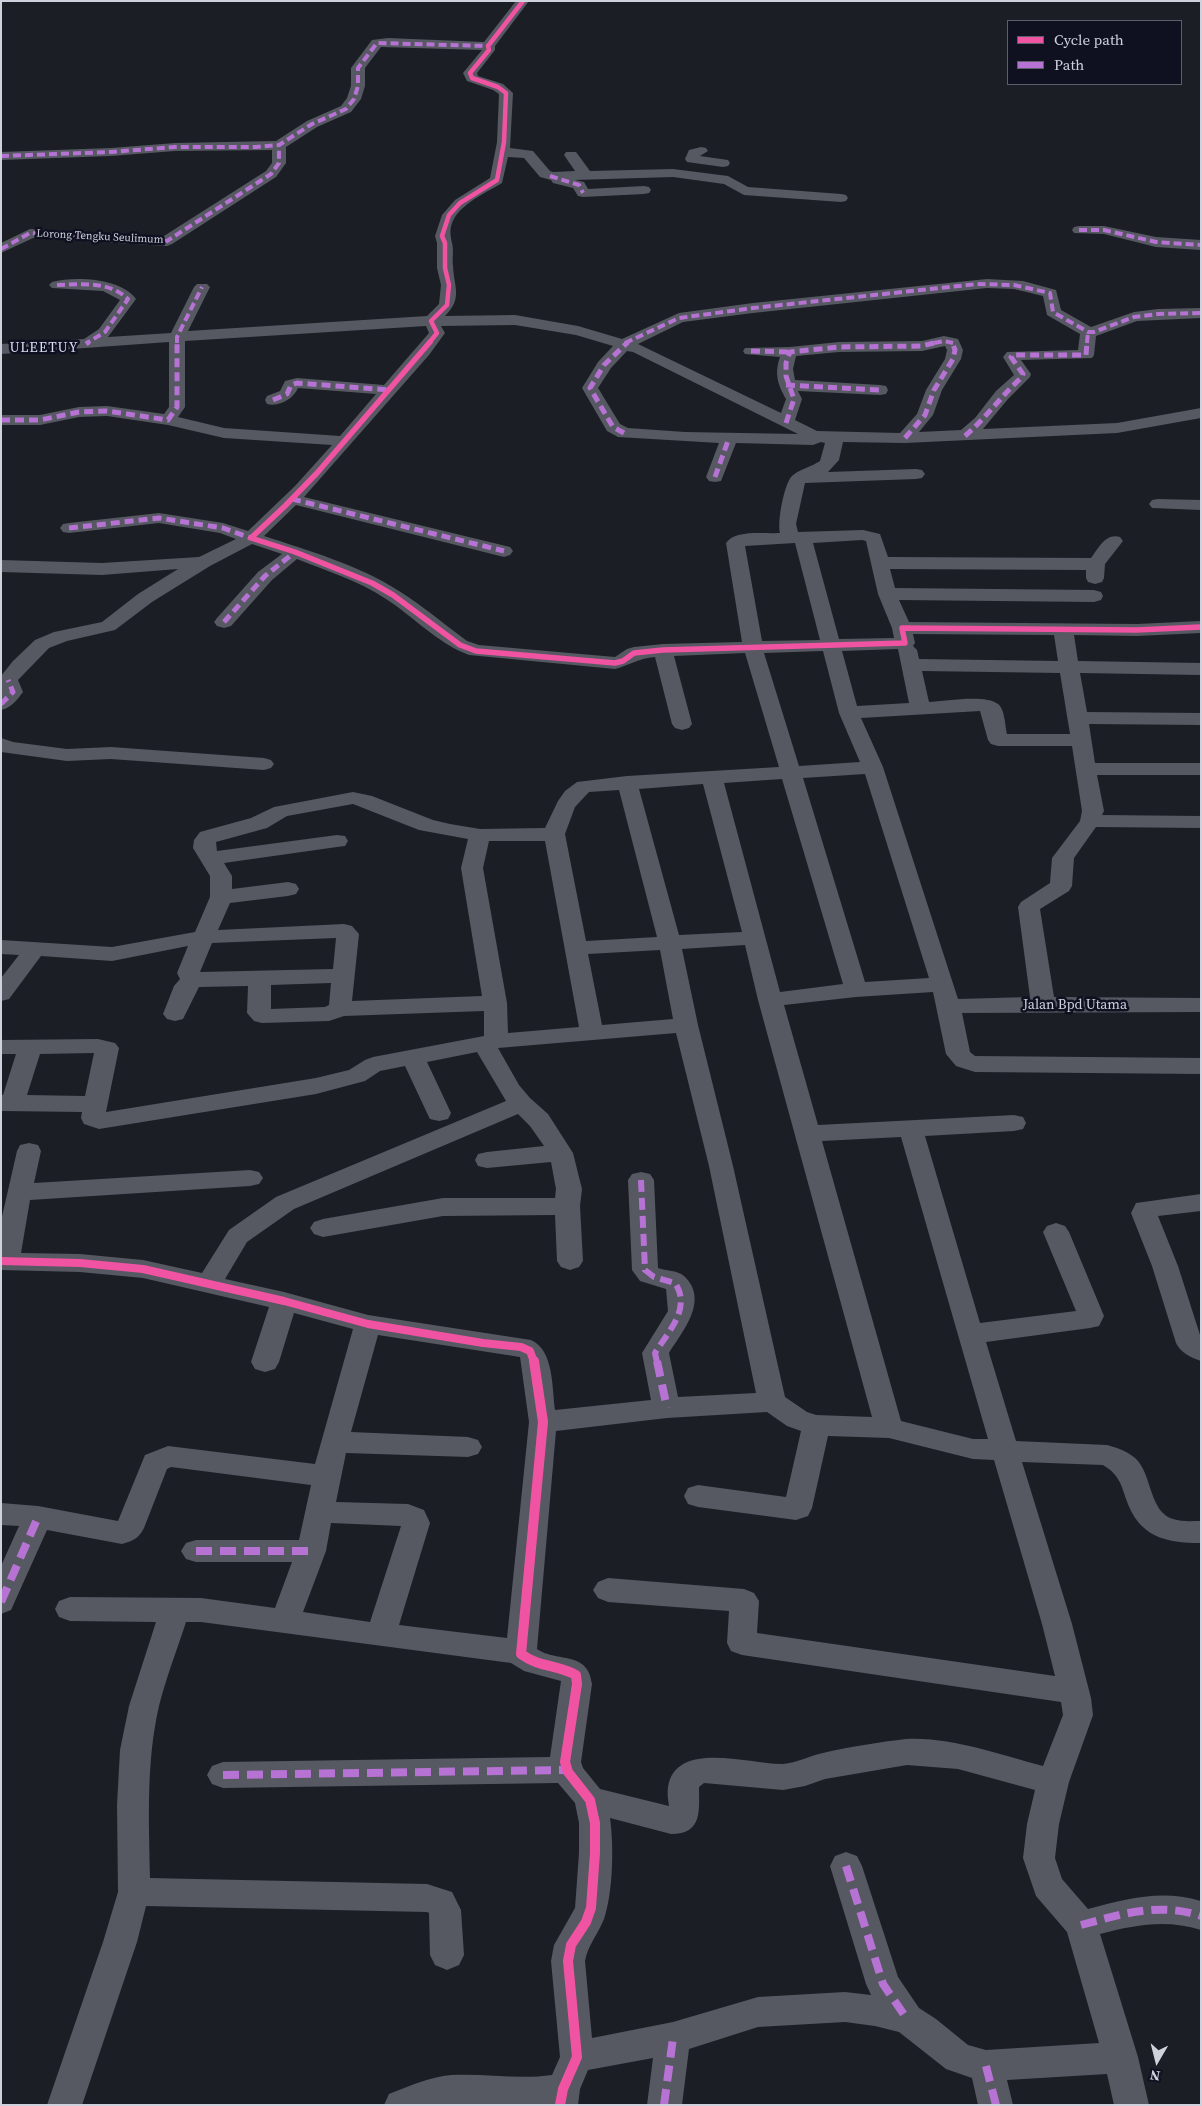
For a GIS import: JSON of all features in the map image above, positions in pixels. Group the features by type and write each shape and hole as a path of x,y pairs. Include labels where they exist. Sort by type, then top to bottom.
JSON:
{"street":[{"path":"431,321 447,305 449,284 445,268 445,243 442,236 445,224 449,215 460,202 497,180 502,152 507,109 506,92 498,87 477,80 470,75 475,65 490,50 488,46 523,1"},
{"path":"1,156 111,152 175,147 274,148 312,124 346,109 354,99 358,86 358,70 377,43 488,46"},
{"name":"Lorong Tengku Seulimum","path":"1,249 30,233 168,241 271,174 279,163 274,148"},
{"path":"701,151 694,153 692,159 734,171 744,191 841,198"},
{"path":"502,152 528,154 545,174 579,185 583,193 656,189"},
{"path":"571,155 586,176"},
{"path":"663,160 680,166 681,170 677,181"},
{"path":"550,176 666,172 677,181 734,171"},
{"path":"1079,230 1104,230 1156,242 1201,245"},
{"path":"818,436 819,439 809,441 624,433 613,427 590,388 604,366 624,344 679,318 753,308 984,284 1018,284 1050,293 1053,312 1088,332 1094,332 1134,316 1201,312"},
{"path":"57,285 106,286 118,290 128,299 105,332 86,344"},
{"path":"168,420 177,407 176,338 202,287"},
{"path":"1,350 431,321 499,319 527,321 578,331 624,344 647,353 786,423 834,441 832,458 819,470 801,478 796,484 787,524 797,538 849,712 873,767 949,1006 958,1054 964,1061 969,1063 1201,1066"},
{"path":"1,704 13,692 8,680 42,644 61,636 108,626 145,598 203,562 251,538 292,499 416,361 437,333 431,321"},
{"path":"965,436 981,422 992,406 1022,377 1023,374 1011,357 1086,355 1088,332"},
{"path":"751,351 790,352 858,347 924,346 944,340 953,342 955,350 953,359 934,390 925,415 905,438"},
{"path":"786,423 794,399 786,385 787,358 790,352"},
{"path":"273,400 286,394 291,385 297,384 389,390"},
{"path":"786,385 880,390"},
{"path":"1,420 40,420 79,412 107,411 168,420 224,433 344,441"},
{"path":"818,436 905,438 1117,428 1201,413"},
{"path":"715,477 729,438"},
{"path":"801,478 916,474"},
{"path":"292,499 504,551"},
{"path":"1158,504 1201,505"},
{"path":"69,528 160,518 223,528 295,552 383,589 460,644 476,652 615,662 624,661 634,653 663,650 830,645 904,636 1201,627"},
{"path":"856,990 753,647 734,543 742,540 797,538 869,536 874,538 887,594 904,636 920,708"},
{"path":"1092,629 1096,564 1114,541"},
{"path":"224,622 258,583 295,552"},
{"path":"1,566 102,569 146,564 203,562"},
{"path":"881,563 1096,564"},
{"path":"887,594 1094,596"},
{"path":"1043,1004 1029,907 1061,886 1063,858 1090,820 1093,812 1063,630"},
{"path":"663,650 682,724"},
{"path":"911,665 1201,669"},
{"path":"849,712 988,706 991,708 997,738 1000,740 1081,740"},
{"path":"1078,718 1201,719"},
{"path":"1,744 8,748 67,754 111,753 264,764"},
{"path":"592,1033 554,834 562,810 578,790 584,786 627,782 873,767"},
{"path":"1086,769 1201,769"},
{"path":"712,777 753,938 809,1134 889,1428"},
{"path":"627,782 670,944 686,1025 722,1166 772,1402"},
{"path":"194,979 188,974 202,937 221,897 222,876 203,844 208,837 259,823 281,811 353,798 365,800 432,826 480,835 554,834"},
{"path":"1090,820 1201,822"},
{"path":"480,835 472,868 495,1003 490,1042 509,1088 521,1104 539,1120 561,1153 569,1189 567,1206 570,1261"},
{"path":"212,858 337,842"},
{"path":"221,897 288,890"},
{"path":"1,947 112,954 202,937 344,931 348,934 340,1009"},
{"path":"577,948 753,938"},
{"path":"1,994 36,948"},
{"path":"176,1014 186,986 194,979 344,976"},
{"path":"260,978 259,1013 262,1016 328,1014 340,1009 495,1003"},
{"path":"770,1000 856,990 942,984"},
{"name":"Jalan Bpd Utama","path":"949,1006 1043,1004 1201,1005"},
{"path":"1,1047 98,1046 108,1048 94,1104 93,1118 99,1121 316,1086 357,1076 373,1065 490,1042 686,1025"},
{"path":"30,1048 7,1103 94,1104"},
{"path":"412,1056 439,1113"},
{"path":"209,1284 238,1236 285,1204 521,1104"},
{"path":"809,1134 1014,1123"},
{"path":"911,1129 1057,1624 1074,1691 1078,1715 1053,1782 1043,1824 1038,1858 1048,1886 1081,1925 1121,2057 1132,2105"},
{"path":"29,1151 4,1261 80,1263 143,1269 284,1301 368,1324 526,1349 533,1356 543,1422 521,1654"},
{"path":"487,1160 561,1153"},
{"path":"19,1192 250,1178"},
{"path":"641,1180 644,1270 649,1275 671,1279 680,1288 682,1306 680,1313 655,1353 667,1408"},
{"path":"1201,1202 1145,1209 1144,1214 1165,1266 1189,1343 1201,1351"},
{"path":"324,1228 443,1207 567,1206"},
{"path":"970,1334 1090,1319 1091,1316 1056,1232"},
{"path":"265,1362 284,1301"},
{"path":"285,1622 311,1551 334,1442 368,1324"},
{"path":"543,1422 667,1408 772,1402 798,1419 816,1425 889,1428 973,1449 1107,1455 1129,1470 1133,1477 1141,1506 1152,1521 1169,1530 1201,1532"},
{"path":"698,1496 798,1508 816,1425"},
{"path":"334,1442 468,1447"},
{"path":"1,1514 38,1516 116,1534 126,1531 130,1528 155,1462 168,1456 326,1476"},
{"path":"320,1512 408,1515 414,1518 416,1523 381,1635"},
{"path":"1,1602 38,1516"},
{"path":"196,1551 311,1551"},
{"path":"608,1590 744,1601 742,1643 1074,1691"},
{"path":"70,1609 201,1610 512,1651 521,1654 533,1664 569,1670 576,1675 578,1684 565,1762 566,1770 584,1789 595,1816 591,1908 586,1922 571,1945 568,1961 577,2057 562,2097 539,2094 453,2091 430,2095 401,2105"},
{"path":"64,2105 120,1942 134,1892 133,1805 136,1750 144,1706 175,1610"},
{"path":"590,1800 671,1820 678,1820 683,1814 684,1782 693,1772 704,1770 783,1777 805,1773 823,1766 907,1752 958,1756 1053,1782"},
{"path":"223,1775 566,1770"},
{"path":"846,1866 883,1984 907,2020"},
{"path":"134,1892 427,1898 440,1902 446,1910 447,1955"},
{"path":"1081,1925 1150,1908 1184,1909 1201,1916"},
{"path":"577,2057 673,2038 758,2012 802,2008 844,2008 875,2011 907,2020 924,2030 958,2058 986,2066 1121,2057"},
{"path":"664,2105 673,2038"},
{"path":"986,2066 996,2105"}],"marked path":[{"path":"1,156 111,152 175,147 256,147 279,145 312,124 346,109 354,99 358,86 358,68 377,43 488,46"},
{"path":"1,249 30,233 167,241 271,174 279,163 279,145"},
{"path":"550,176 579,185 583,193"},
{"path":"1079,230 1104,230 1156,242 1201,245"},
{"path":"57,285 85,284 105,286 122,293 128,299 105,332 86,344"},
{"path":"624,433 613,427 590,388 604,365 624,344 679,318 753,308 977,284 1023,286 1050,293 1053,312 1088,332 1094,332 1134,317 1158,314 1201,313"},
{"path":"1,420 40,420 79,412 107,411 168,420 177,407 177,337 202,287"},
{"path":"965,436 981,422 1002,395 1022,377 1023,374 1011,357 1013,355 1086,355 1088,332"},
{"path":"786,423 794,399 789,388 785,369 790,352 839,347 922,346 948,341 952,342 955,350 953,359 934,390 925,415 905,438"},
{"path":"751,351 790,352"},
{"path":"273,400 287,394 291,385 297,383 389,390"},
{"path":"786,385 880,390"},
{"path":"715,477 729,438"},
{"path":"292,499 504,551"},
{"path":"69,528 159,518 223,528 251,538"},
{"path":"224,622 265,576 295,552"},
{"path":"1,704 13,692 8,680"},
{"path":"641,1180 645,1270 649,1275 675,1283 679,1288 681,1297 681,1311 655,1353 667,1408"},
{"path":"1,1602 38,1517"},
{"path":"196,1551 311,1551"},
{"path":"223,1775 565,1770"},
{"path":"846,1866 883,1984 907,2019"},
{"path":"1081,1925 1141,1910 1171,1909 1201,1916"},
{"path":"664,2105 673,2038"},
{"path":"986,2066 996,2105"}],"cycle path":[{"path":"523,1 488,46 489,50 470,73 472,78 498,87 506,93 504,142 497,180 460,203 449,215 445,224 442,236 445,243 445,268 449,285 447,305 431,321 437,333 416,360 317,473 251,538 295,552 372,583 393,595 460,645 476,651 615,663 623,661 634,653 663,650 905,643 902,628 1137,630 1201,627"},
{"path":"1,1261 80,1263 143,1269 284,1301 368,1324 483,1343 521,1347 530,1351 533,1356 543,1422 521,1654 535,1663 569,1671 576,1675 577,1684 565,1762 568,1772 590,1800 596,1838 591,1908 586,1922 571,1945 568,1961 577,2057 563,2089 560,2105"}],"district":[{"name":"ULEETUY","path":"44,348"}]}
